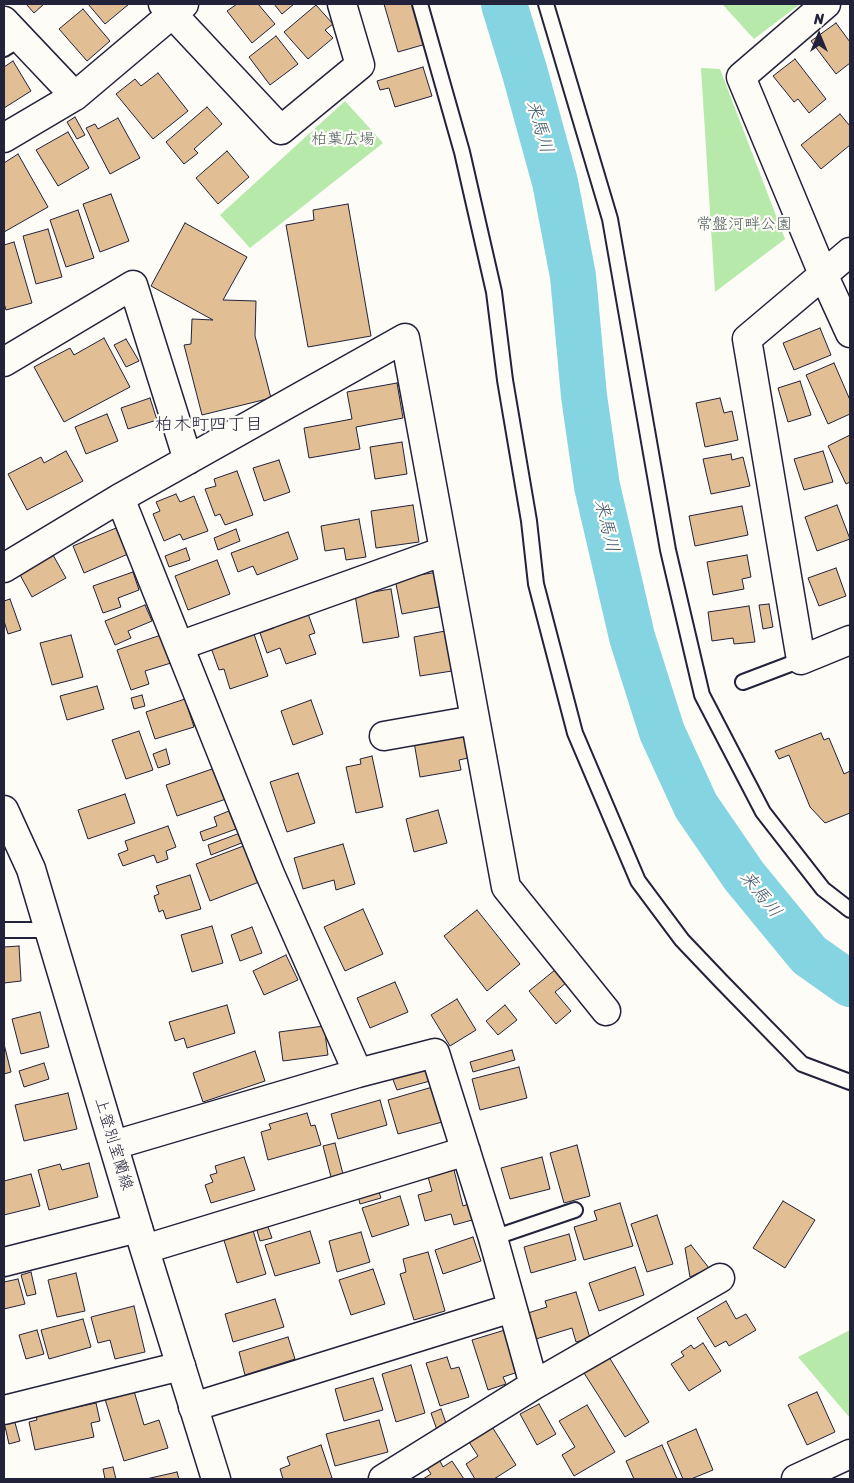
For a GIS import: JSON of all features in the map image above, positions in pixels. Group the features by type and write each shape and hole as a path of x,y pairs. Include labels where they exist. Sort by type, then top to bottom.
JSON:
{"street":[{"path":"4,138 74,96 173,7 281,130 360,65 342,4"},
{"path":"826,4 741,77 823,274 850,333"},
{"path":"9,36 74,96"},
{"path":"850,252 747,339 801,660 850,640"},
{"path":"4,362 133,285 188,460"},
{"path":"4,568 120,498 405,338 506,888 606,1011"},
{"path":"120,498 270,874 358,1074"},
{"path":"179,646 444,551"},
{"path":"384,736 476,720"},
{"name":"上登別室蘭線","path":"4,810 31,869 216,1479"},
{"path":"114,1145 435,1053 493,1238 534,1385"},
{"path":"4,1262 142,1239 466,1151"},
{"path":"383,1479 534,1385 720,1278"},
{"path":"193,1407 512,1308"},
{"path":"4,1410 181,1366"},
{"path":"796,1479 850,1454"}],"lane":[{"path":"420,4 462,152 494,292 505,380 529,521 536,584 575,733 638,881 682,940 802,1064 850,1082"},
{"path":"546,4 610,219 668,550 702,695 763,812 823,889 850,910"},
{"path":"743,682 801,660"},
{"path":"4,930 49,930"},
{"path":"493,1238 576,1210"}],"green space":[{"path":"724,4 800,4 754,39"},
{"name":"常盤河畔公園","path":"701,68 720,69 785,239 715,292"},
{"name":"柏葉広場","path":"345,101 383,143 250,248 220,215"},
{"path":"850,1330 850,1418 798,1357"}],"building":[{"path":"26,4 44,4 34,13"},
{"path":"88,4 129,4 105,24"},
{"path":"237,4 258,4 275,24 252,43 227,11"},
{"path":"274,4 294,4 282,14"},
{"path":"384,4 414,4 426,44 398,52"},
{"path":"316,5 333,24 325,30 333,38 308,59 284,32"},
{"path":"83,9 110,41 87,61 59,29"},
{"path":"836,23 850,42 850,63 836,74 811,41"},
{"path":"276,36 298,64 270,85 249,57"},
{"path":"795,59 826,99 809,113 798,99 794,102 773,76"},
{"path":"13,61 31,91 4,108 4,67"},
{"path":"423,67 432,96 395,107 389,88 380,90 377,81"},
{"path":"158,73 188,111 153,139 116,94 135,79 141,86"},
{"path":"207,107 222,124 194,149 198,153 184,164 166,142"},
{"path":"840,114 850,126 850,145 821,169 801,145"},
{"path":"75,117 85,135 77,139 67,122"},
{"path":"118,118 140,158 110,174 86,128 95,124 98,129"},
{"path":"68,132 89,168 58,186 36,150"},
{"path":"227,151 249,177 218,204 196,178"},
{"path":"18,154 48,207 4,232 4,163"},
{"path":"111,194 129,241 100,252 83,204"},
{"path":"348,204 371,336 308,347 286,225 314,220 313,210"},
{"path":"78,210 94,258 66,267 50,220"},
{"path":"185,223 247,257 223,300 256,301 255,336 271,398 202,415 184,345 191,344 192,319 213,320 151,286"},
{"path":"48,229 62,277 36,284 23,236"},
{"path":"14,242 32,303 6,310 4,303 4,245"},
{"path":"820,328 831,355 794,370 783,343"},
{"path":"104,338 130,387 64,422 34,367 70,348 74,355"},
{"path":"126,339 139,361 126,367 114,345"},
{"path":"834,363 850,400 850,414 828,424 806,375"},
{"path":"800,381 811,415 788,422 778,388"},
{"path":"397,383 403,418 356,427 360,449 309,458 304,428 352,419 347,392"},
{"path":"150,398 157,420 128,429 121,408"},
{"path":"720,398 724,413 732,411 738,440 705,447 696,403"},
{"path":"107,414 118,441 86,454 75,427"},
{"path":"850,435 850,482 846,484 828,446"},
{"path":"402,442 407,474 375,479 370,447"},
{"path":"66,451 83,481 27,510 8,474 41,457 44,463"},
{"path":"823,451 833,482 804,490 794,459"},
{"path":"731,454 732,460 743,457 750,486 711,494 703,459"},
{"path":"279,460 290,492 264,501 253,468"},
{"path":"237,471 253,515 225,525 220,514 215,516 205,489 216,486 214,479"},
{"path":"176,494 180,502 194,496 208,531 183,540 180,534 164,541 153,514 160,511 156,502"},
{"path":"413,505 419,542 376,548 371,511"},
{"path":"837,505 850,539 817,551 805,517"},
{"path":"742,506 748,535 695,546 689,516"},
{"path":"359,519 366,557 346,560 344,548 325,551 321,526"},
{"path":"116,528 128,554 84,573 73,546"},
{"path":"236,529 240,541 218,550 214,538"},
{"path":"288,532 298,559 257,575 253,566 238,572 231,553"},
{"path":"186,548 190,560 169,567 165,556"},
{"path":"53,555 66,578 32,597 19,573"},
{"path":"747,555 751,577 742,579 744,589 713,595 707,562"},
{"path":"217,560 230,594 188,610 175,576"},
{"path":"836,568 846,596 819,606 808,578"},
{"path":"133,572 139,590 118,598 121,607 103,613 93,586"},
{"path":"438,572 444,606 402,614 395,579"},
{"path":"391,589 399,637 363,643 355,595"},
{"path":"10,599 21,630 8,634 4,621 4,601"},
{"path":"769,604 773,627 763,629 759,605"},
{"path":"145,605 152,621 128,631 131,638 115,645 105,621"},
{"path":"749,606 755,642 734,644 733,638 712,641 708,612"},
{"path":"307,611 315,633 309,635 316,654 286,664 280,648 267,653 260,633 274,628 272,624"},
{"path":"253,631 268,676 230,689 224,669 219,670 210,645"},
{"path":"445,631 452,671 420,676 414,637"},
{"path":"71,635 83,677 52,685 40,643"},
{"path":"161,635 171,663 145,671 149,684 131,690 117,650"},
{"path":"97,686 104,709 67,720 60,696"},
{"path":"142,695 145,706 134,709 131,698"},
{"path":"185,699 194,727 155,739 146,712"},
{"path":"311,700 323,734 293,745 281,711"},
{"path":"139,731 153,770 126,779 112,740"},
{"path":"464,733 468,758 459,760 461,770 420,777 414,742"},
{"path":"821,733 824,740 829,738 844,774 850,771 850,813 825,823 810,807 789,755 779,759 775,751"},
{"path":"166,749 170,764 158,768 153,754"},
{"path":"372,756 383,807 356,813 346,767 361,764 360,759"},
{"path":"215,768 226,799 177,816 166,785"},
{"path":"298,773 315,823 287,832 270,782"},
{"path":"125,794 135,823 88,839 78,810"},
{"path":"438,810 447,843 414,852 406,819"},
{"path":"229,811 236,829 203,841 200,832 217,826 214,817"},
{"path":"168,826 176,847 166,851 168,859 157,863 154,855 123,866 118,854 128,850 125,841"},
{"path":"240,833 244,842 211,855 208,845"},
{"path":"343,844 355,884 336,890 334,880 303,889 294,858"},
{"path":"246,845 259,882 210,901 196,864"},
{"path":"190,875 201,909 166,919 163,910 159,912 154,896 159,894 156,886"},
{"path":"363,909 383,954 345,971 324,927"},
{"path":"477,910 520,964 487,991 444,936"},
{"path":"212,926 223,963 192,972 181,935"},
{"path":"252,927 262,953 240,961 231,935"},
{"path":"19,946 21,981 4,983 4,947"},
{"path":"286,955 298,980 264,995 253,971"},
{"path":"555,970 566,983 555,992 571,1011 556,1024 529,991"},
{"path":"395,982 408,1012 370,1028 357,998"},
{"path":"457,999 476,1030 450,1046 431,1015"},
{"path":"227,1005 235,1033 187,1048 184,1038 175,1041 169,1022"},
{"path":"505,1005 517,1020 498,1035 486,1021"},
{"path":"40,1012 49,1047 21,1054 12,1019"},
{"path":"324,1026 328,1055 283,1061 279,1032"},
{"path":"4,1044 11,1072 4,1074"},
{"path":"512,1050 515,1060 473,1072 470,1062"},
{"path":"255,1051 265,1081 203,1102 193,1073"},
{"path":"44,1063 49,1079 24,1087 19,1071"},
{"path":"426,1067 430,1081 397,1090 392,1077"},
{"path":"519,1067 527,1098 480,1110 472,1079"},
{"path":"436,1086 446,1121 398,1134 388,1100"},
{"path":"68,1093 77,1129 24,1141 15,1105"},
{"path":"380,1100 387,1125 338,1139 331,1114"},
{"path":"307,1113 311,1126 315,1125 321,1145 268,1160 261,1132 271,1129 269,1124"},
{"path":"335,1143 343,1174 331,1177 323,1146"},
{"path":"577,1145 590,1196 564,1203 550,1153"},
{"path":"244,1157 255,1190 211,1203 205,1185 213,1182 210,1175 217,1173 215,1166"},
{"path":"542,1157 550,1189 510,1199 501,1168"},
{"path":"89,1163 98,1197 49,1210 38,1170 60,1164 62,1170"},
{"path":"454,1170 463,1206 471,1203 476,1219 454,1225 451,1214 425,1221 418,1195 432,1191 428,1177"},
{"path":"31,1174 40,1206 4,1215 4,1181"},
{"path":"378,1189 381,1198 360,1204 358,1196"},
{"path":"400,1196 409,1225 372,1237 362,1208"},
{"path":"783,1201 815,1220 785,1268 753,1248"},
{"path":"620,1203 633,1246 584,1260 574,1227 597,1220 594,1211"},
{"path":"657,1215 673,1264 647,1272 631,1224"},
{"path":"267,1224 272,1238 260,1241 256,1227"},
{"path":"252,1227 266,1274 237,1283 223,1237"},
{"path":"310,1231 320,1263 275,1276 265,1245"},
{"path":"361,1232 370,1262 337,1272 329,1241"},
{"path":"569,1234 576,1260 531,1273 524,1247"},
{"path":"473,1237 481,1261 443,1274 435,1250"},
{"path":"691,1245 709,1268 690,1277 685,1248"},
{"path":"428,1252 445,1311 414,1320 400,1274 406,1272 403,1259"},
{"path":"635,1267 644,1295 599,1311 589,1283"},
{"path":"373,1269 385,1304 351,1315 339,1280"},
{"path":"31,1272 36,1294 27,1296 21,1275"},
{"path":"76,1273 85,1311 57,1317 48,1280"},
{"path":"18,1279 25,1304 4,1309 4,1282"},
{"path":"576,1292 590,1338 576,1342 572,1328 536,1339 528,1313 547,1307 545,1301"},
{"path":"275,1299 284,1327 233,1342 225,1314"},
{"path":"726,1301 736,1319 746,1314 756,1330 729,1346 726,1341 715,1347 697,1318"},
{"path":"134,1306 145,1352 115,1359 110,1340 98,1343 91,1317"},
{"path":"83,1319 91,1347 49,1359 41,1330"},
{"path":"37,1330 44,1354 26,1359 19,1335"},
{"path":"505,1330 518,1372 503,1377 506,1384 488,1390 472,1340"},
{"path":"288,1337 295,1359 245,1375 239,1352"},
{"path":"703,1343 721,1371 689,1391 671,1364 684,1356 681,1352 691,1345 694,1349"},
{"path":"447,1357 451,1369 459,1367 469,1397 440,1406 426,1363"},
{"path":"609,1357 649,1422 625,1437 584,1373"},
{"path":"411,1365 425,1413 396,1422 382,1374"},
{"path":"373,1378 383,1410 344,1421 335,1389"},
{"path":"134,1391 144,1425 159,1420 168,1448 124,1461 105,1399"},
{"path":"817,1392 835,1432 807,1445 788,1405"},
{"path":"96,1403 100,1421 91,1423 94,1437 35,1450 29,1422 37,1420 36,1416"},
{"path":"539,1404 556,1434 537,1445 520,1414"},
{"path":"587,1405 615,1452 574,1476 562,1455 575,1447 559,1421"},
{"path":"441,1409 447,1426 437,1430 431,1413"},
{"path":"14,1419 20,1441 9,1444 4,1422"},
{"path":"379,1420 388,1452 335,1466 326,1434"},
{"path":"491,1425 516,1465 494,1479 475,1479 466,1464 478,1456 467,1439"},
{"path":"696,1429 713,1470 691,1479 683,1479 667,1442"},
{"path":"321,1445 332,1478 283,1479 280,1469 290,1465 287,1457"},
{"path":"662,1445 677,1479 634,1479 626,1461"},
{"path":"440,1461 443,1467 452,1461 464,1479 423,1479 431,1474 427,1468"},
{"path":"113,1467 116,1479 105,1479 103,1469"},
{"path":"177,1472 179,1479 146,1479"}],"waterway":[{"name":"来馬川","path":"504,4 555,182 573,276 584,396 597,486 632,637 662,732 696,806 744,876 809,955 850,984"}],"district":[{"name":"柏木町四丁目","path":"209,425"}]}
